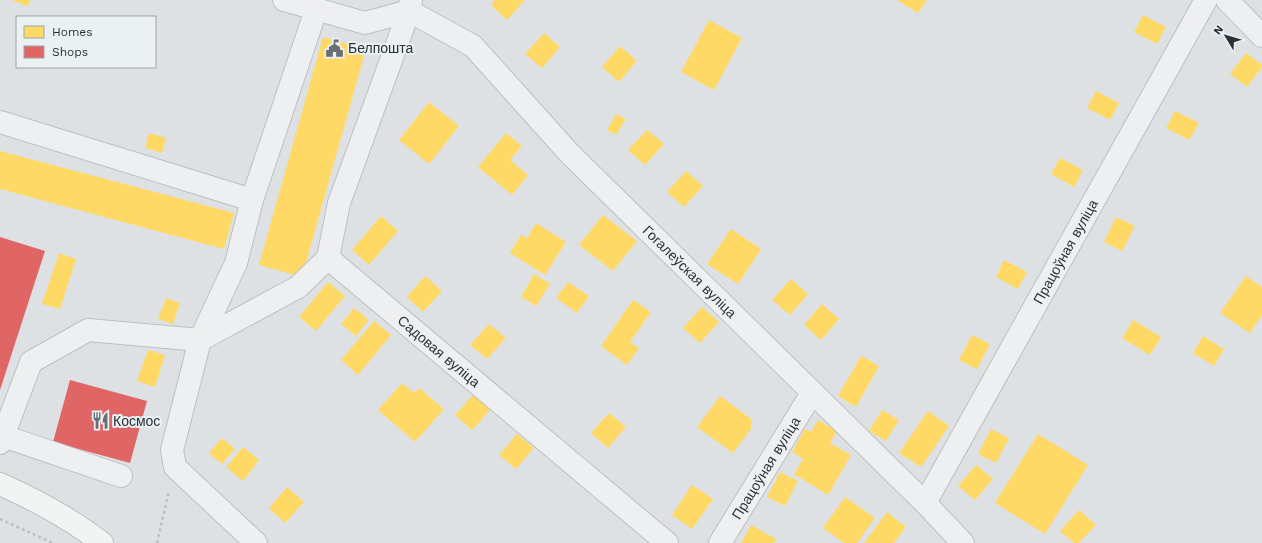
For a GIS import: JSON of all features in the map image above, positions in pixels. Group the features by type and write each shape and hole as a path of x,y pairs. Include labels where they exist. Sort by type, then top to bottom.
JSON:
{"main road":[{"path":"0,484 18,492 76,524 102,543"}],"street":[{"path":"284,0 365,23 410,6"},
{"name":"Працоўная вуліца","path":"925,503 1206,0"},
{"path":"1226,0 1262,36"},
{"path":"121,476 1,439 31,362 88,330 200,340 298,287 328,258 339,203 410,6"},
{"name":"Гогалеўская вуліца","path":"410,6 473,46 570,154 925,503 963,543"},
{"path":"256,543 173,459 200,340 236,263 252,200 316,10"},
{"path":"0,122 252,200"},
{"name":"Садовая вуліца","path":"328,258 667,543"},
{"name":"Працоўная вуліца","path":"720,543 812,393"}],"path":[{"path":"157,543 173,459"},
{"path":"0,519 53,543"}],"building: Homes":[{"path":"11,0 30,0 28,6"},
{"path":"495,0 525,0 507,20 491,5"},
{"path":"897,0 927,0 918,13"},
{"path":"1143,15 1166,27 1157,44 1134,32"},
{"path":"709,20 742,38 714,90 681,72"},
{"path":"544,33 560,47 542,68 525,54"},
{"path":"323,37 366,49 302,277 259,265"},
{"path":"620,46 637,61 619,82 602,67"},
{"path":"1246,53 1262,65 1247,87 1230,74"},
{"path":"1096,91 1119,103 1110,120 1087,108"},
{"path":"429,102 459,126 429,164 399,140"},
{"path":"1175,111 1199,123 1189,140 1166,128"},
{"path":"616,114 626,119 616,135 607,130"},
{"path":"647,130 664,144 645,165 628,150"},
{"path":"149,133 166,138 162,153 145,148"},
{"path":"506,133 522,146 510,160 528,175 512,195 478,167"},
{"path":"0,151 234,213 224,249 0,189"},
{"path":"1060,158 1083,170 1074,187 1051,174"},
{"path":"686,171 703,186 684,207 667,192"},
{"path":"603,215 637,241 613,271 579,245"},
{"path":"381,216 398,231 369,265 352,250"},
{"path":"1116,217 1135,226 1122,251 1104,242"},
{"path":"536,223 566,242 545,275 510,253 521,235 527,238"},
{"path":"731,229 761,249 738,284 707,264"},
{"path":"59,253 76,259 60,309 42,304"},
{"path":"1004,260 1027,272 1018,289 996,277"},
{"path":"534,274 550,284 536,306 521,297"},
{"path":"425,276 442,291 423,312 407,297"},
{"path":"1246,276 1262,287 1262,315 1250,333 1220,313"},
{"path":"791,279 808,294 790,315 772,300"},
{"path":"328,282 345,296 316,331 299,317"},
{"path":"568,282 589,296 577,313 556,298"},
{"path":"166,298 180,303 173,324 158,319"},
{"path":"633,300 651,312 630,342 639,348 627,365 601,346"},
{"path":"822,304 839,319 821,340 804,325"},
{"path":"702,307 719,322 700,343 683,328"},
{"path":"354,308 369,320 356,336 341,324"},
{"path":"1133,320 1161,337 1150,355 1122,338"},
{"path":"374,321 391,335 358,375 341,360"},
{"path":"489,324 506,338 487,359 470,345"},
{"path":"972,335 990,344 977,369 959,360"},
{"path":"1203,336 1224,349 1214,366 1193,353"},
{"path":"148,350 165,355 155,387 137,381"},
{"path":"861,356 879,366 856,407 838,396"},
{"path":"402,383 414,393 419,388 444,409 415,442 378,410"},
{"path":"474,394 491,409 472,430 455,415"},
{"path":"720,396 751,419 751,429 733,453 697,427"},
{"path":"882,410 899,420 886,441 869,431"},
{"path":"928,411 949,426 921,467 899,453"},
{"path":"609,413 626,427 608,448 591,433"},
{"path":"818,420 837,431 830,443 851,455 828,495 794,474 803,459 792,452 805,429 811,432"},
{"path":"991,429 1009,438 996,463 978,454"},
{"path":"517,434 534,448 516,469 499,455"},
{"path":"1038,434 1088,465 1045,534 995,503"},
{"path":"222,438 235,449 222,464 209,453"},
{"path":"243,447 259,460 243,481 226,467"},
{"path":"976,465 993,479 975,500 958,486"},
{"path":"780,472 798,481 785,506 767,497"},
{"path":"692,485 713,499 692,529 672,515"},
{"path":"287,487 304,502 285,523 269,508"},
{"path":"845,497 875,518 857,543 844,543 823,528"},
{"path":"1079,510 1096,525 1079,543 1074,543 1060,531"},
{"path":"887,512 906,527 894,543 864,543"},
{"path":"751,525 776,539 774,543 741,543"}],"building: Shops":[{"path":"0,237 45,251 0,390"},
{"name":"Космос","path":"70,380 147,401 130,463 53,442"}],"place":[{"name":"Белпошта","path":"335,48"},
{"name":"Космос","path":"100,421"}]}
